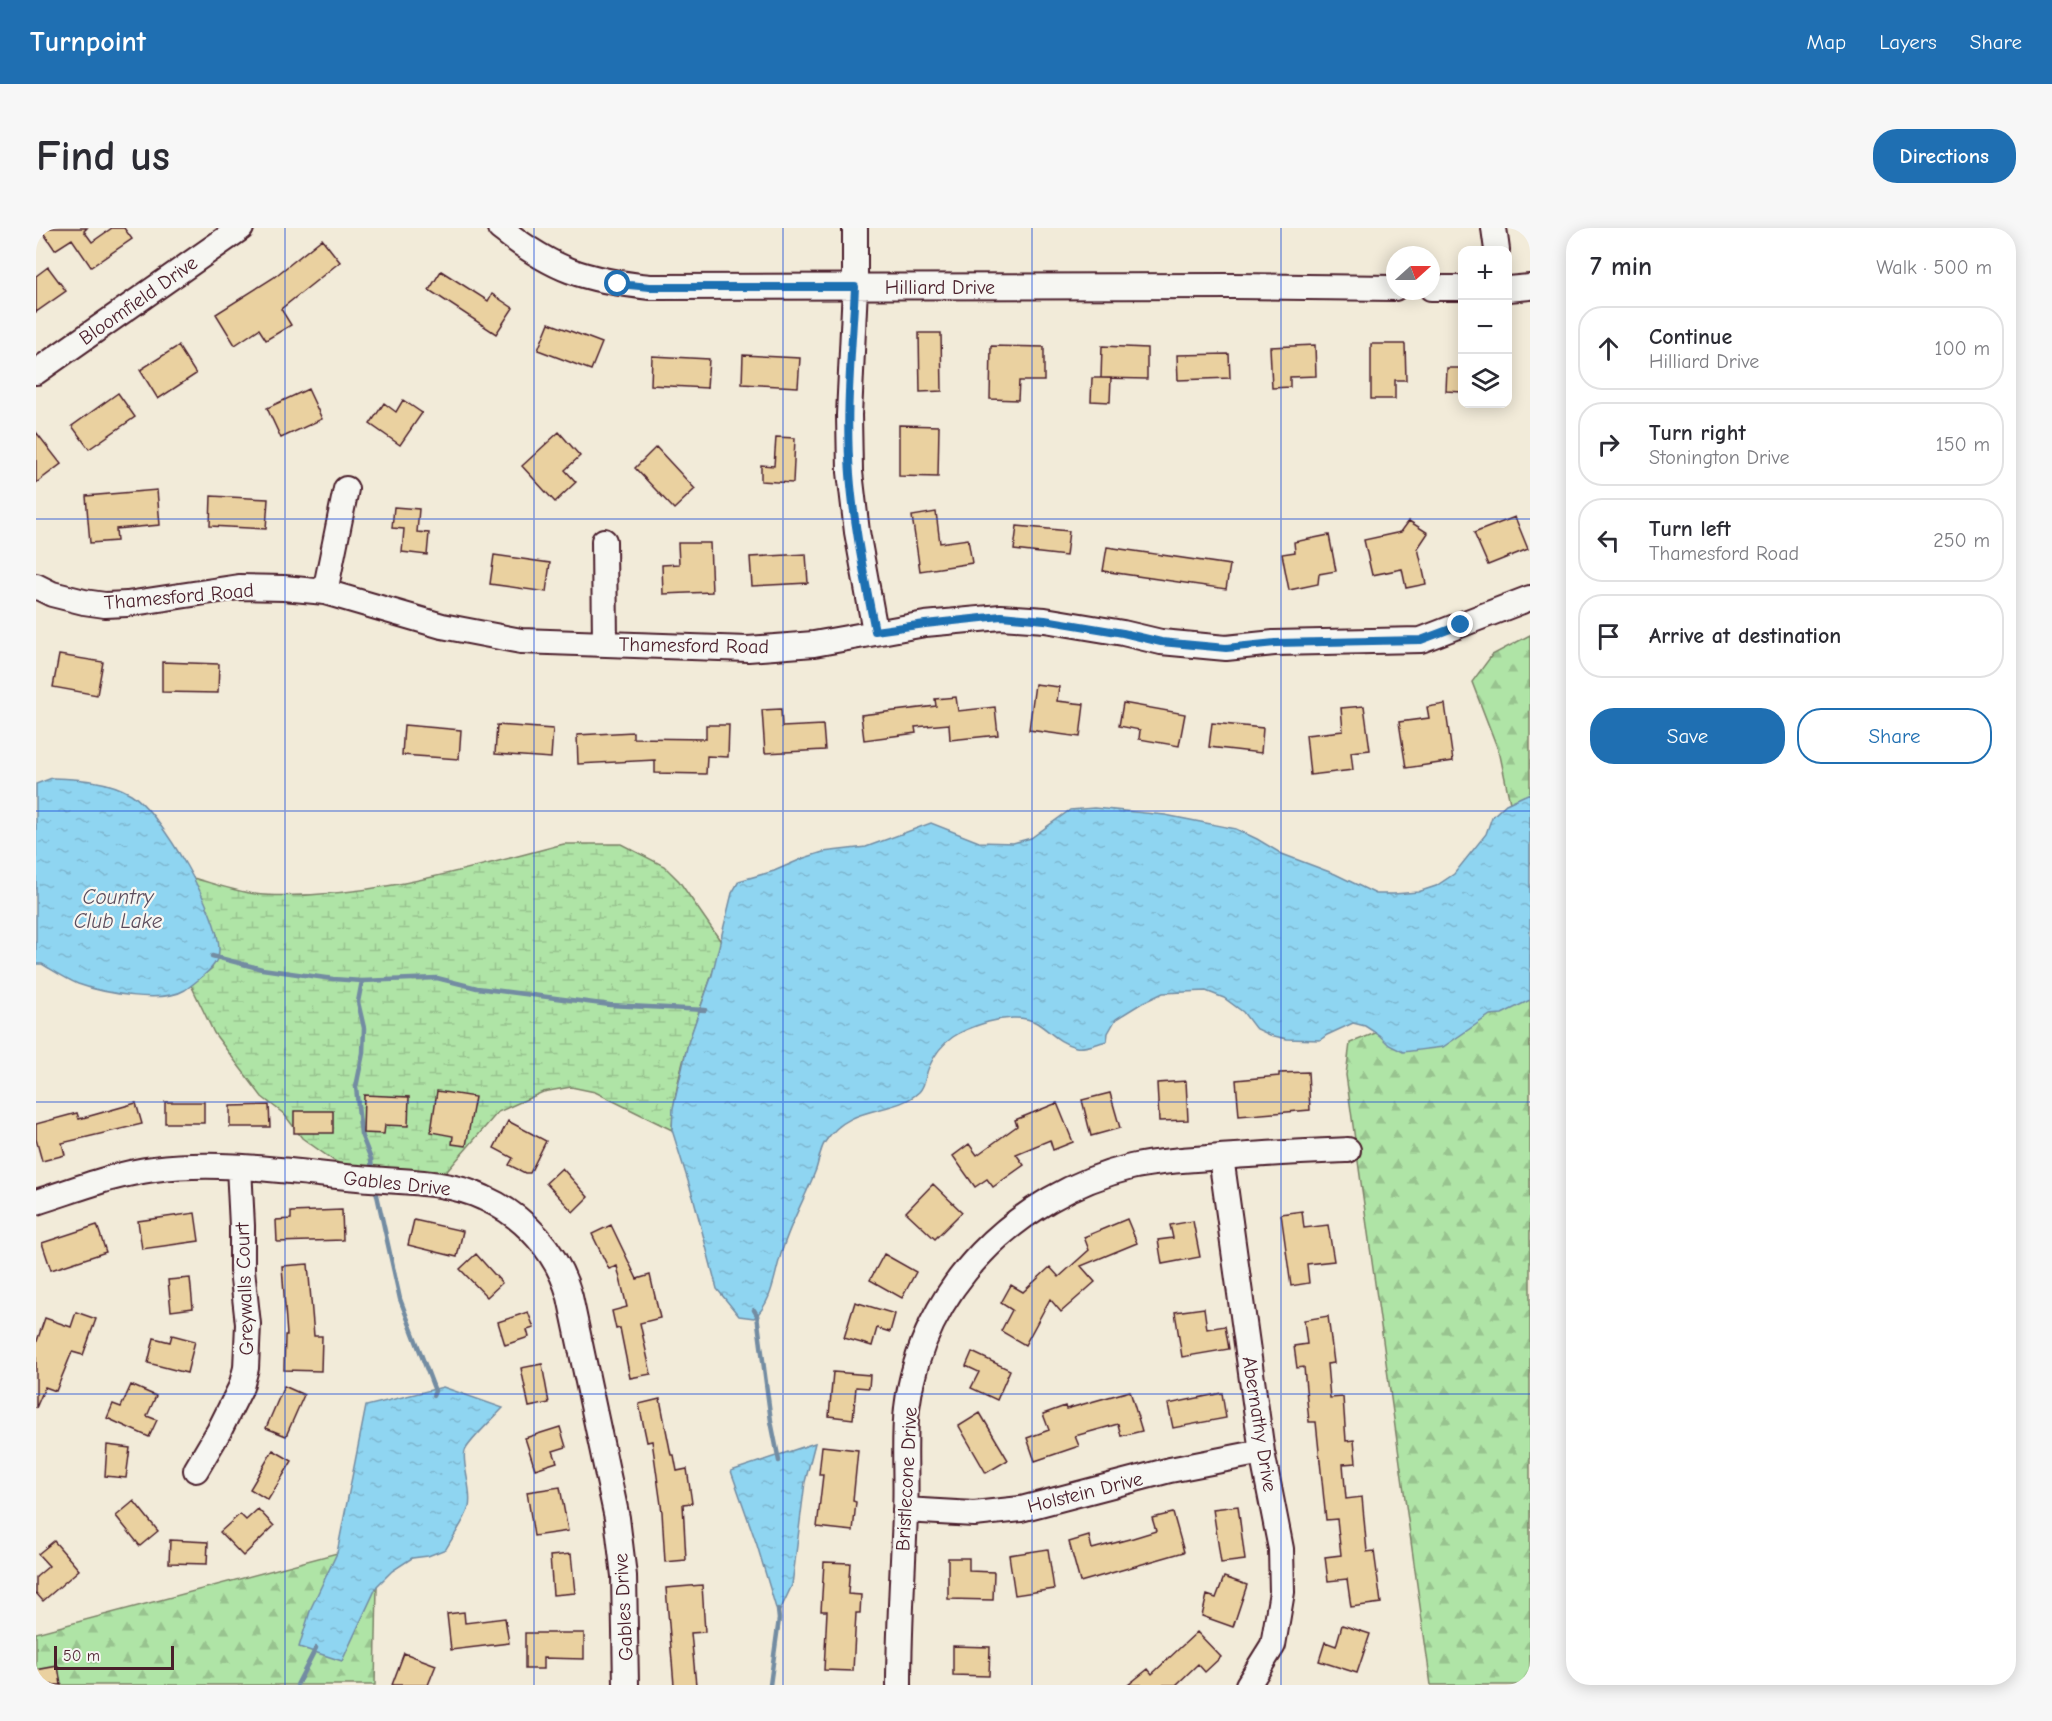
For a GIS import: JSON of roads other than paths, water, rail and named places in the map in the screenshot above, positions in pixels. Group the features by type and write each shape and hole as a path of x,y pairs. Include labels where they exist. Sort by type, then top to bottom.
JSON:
{"street":[{"name":"Bloomfield Drive","path":"36,372 241,228"},
{"name":"Hilliard Drive","path":"500,228 554,264 590,278 650,287 1386,288"},
{"path":"855,228 855,287 849,415 850,472 857,532 875,631"},
{"path":"1494,228 1496,246"},
{"path":"1512,288 1530,287"},
{"path":"1440,288 1458,288"},
{"path":"325,592 346,489"},
{"path":"604,541 605,643"},
{"name":"Thamesford Road","path":"36,586 52,594 105,605 127,604 239,587 325,592 442,626 521,641 748,649 814,644 875,631 1001,616 1045,620 1161,642 1226,648 1275,643 1421,640 1530,598"},
{"name":"Bristlecone Drive","path":"899,1685 899,1622 906,1510 907,1407 926,1337 962,1276 1017,1220 1060,1193 1108,1174 1156,1162 1348,1150"},
{"name":"Abernathy Drive","path":"1221,1157 1262,1452 1281,1549 1282,1592 1273,1645 1248,1685"},
{"name":"Gables Drive","path":"36,1202 122,1175 154,1169 239,1167 442,1186 483,1197 511,1214 536,1235 566,1280 617,1518 624,1576 626,1685"},
{"name":"Greywalls Court","path":"196,1470 241,1387 246,1368 248,1324 242,1270 243,1226 239,1167"},
{"name":"Holstein Drive","path":"906,1510 974,1514 1021,1509 1170,1470 1262,1452"}],"water":[{"name":"Country Club Lake","path":"52,778 103,783 122,789 143,805 158,821 172,842 200,890 217,934 219,950 218,958 212,968 185,990 175,994 148,997 117,994 78,984 42,964 36,964 36,784"},
{"path":"1530,793 1530,1000 1502,1014 1490,1015 1443,1047 1403,1052 1389,1045 1365,1026 1353,1023 1320,1040 1287,1039 1270,1035 1255,1028 1243,1012 1224,998 1206,991 1163,993 1116,1019 1108,1033 1107,1041 1083,1047 1065,1043 1032,1020 1006,1018 978,1025 961,1032 939,1049 919,1092 897,1104 859,1115 847,1121 825,1142 815,1172 786,1238 770,1295 761,1311 754,1318 739,1316 717,1289 694,1200 672,1130 673,1108 688,1043 712,975 732,893 739,881 774,871 823,852 866,847 931,823 979,842 1013,843 1031,838 1070,810 1094,808 1165,815 1236,829 1282,854 1335,874 1376,894 1418,892 1436,886 1454,874 1486,834 1492,817 1506,804"},
{"path":"443,1387 503,1408 465,1451 464,1462 470,1500 462,1523 446,1549 428,1556 412,1558 392,1571 377,1586 342,1661 299,1647 311,1608 337,1553 366,1406"},
{"path":"815,1443 805,1482 792,1585 778,1615 731,1471"}],"waterway":[{"path":"212,956 262,969 333,979 362,981 437,978 477,988 610,1005 705,1010"},
{"path":"362,981 358,1002 364,1028 363,1053 356,1087 361,1134 371,1159 372,1172"},
{"path":"375,1186 400,1299 435,1391 433,1396"},
{"path":"754,1310 757,1315 771,1421 779,1461"},
{"path":"770,1685 779,1619 778,1610"},
{"path":"297,1685 316,1648"}]}
